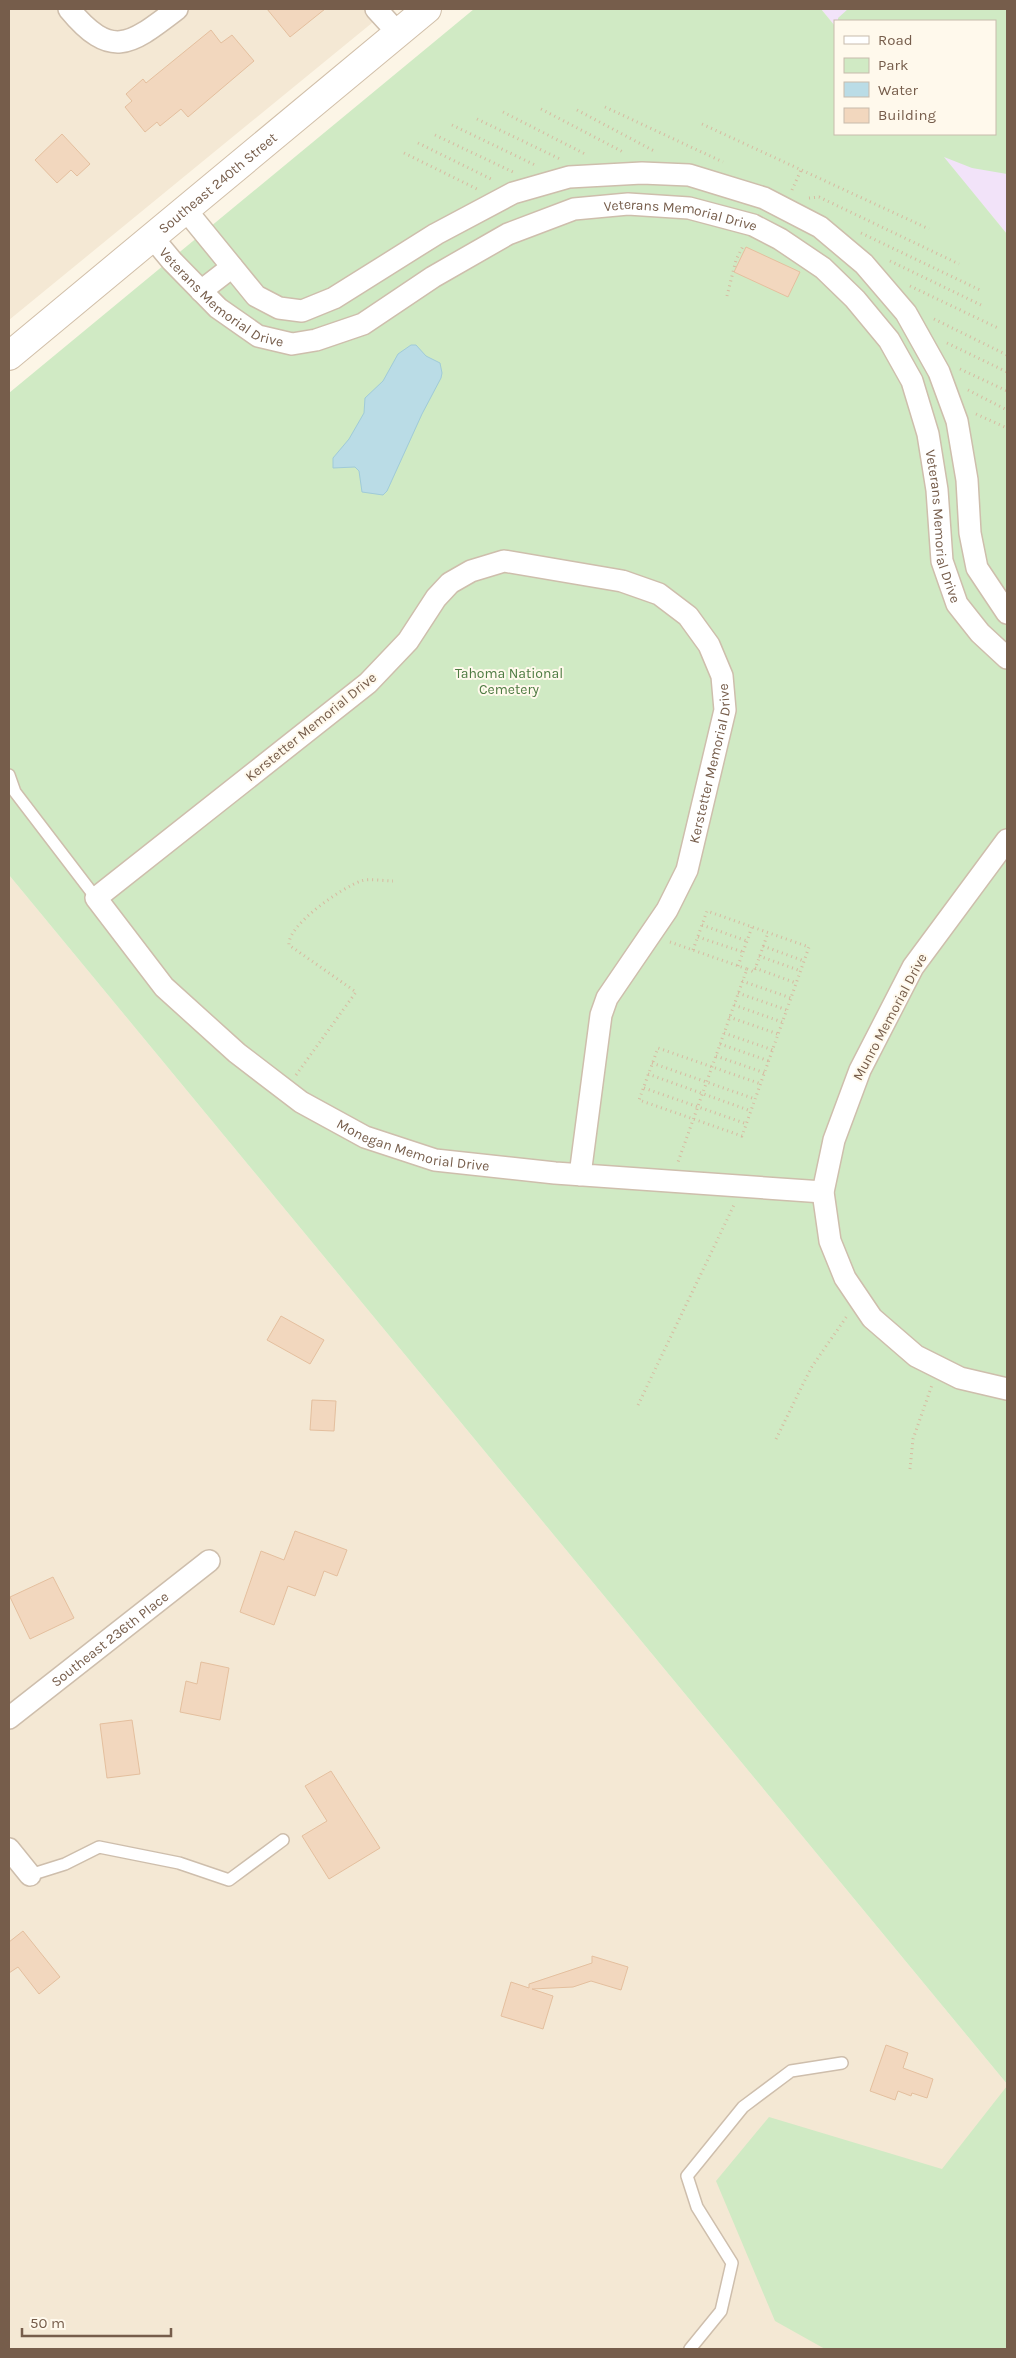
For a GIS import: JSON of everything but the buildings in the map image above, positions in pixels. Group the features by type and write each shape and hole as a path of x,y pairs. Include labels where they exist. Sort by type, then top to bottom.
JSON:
{"main road":[{"name":"Southeast 240th Street","path":"9,356 427,9"}],"street":[{"path":"69,9 95,34 116,43 143,35 177,9"},
{"path":"376,9 397,32"},
{"name":"Veterans Memorial Drive","path":"185,209 256,296 280,308 302,311 334,298 436,234 509,196 541,185 562,169 689,175 764,198 820,227 870,271 906,313 922,322 930,355 957,421 967,480 970,533 977,568 1007,613"},
{"name":"Veterans Memorial Drive","path":"152,237 218,308 258,336 292,344 316,340 364,324 433,277 508,234 574,209 628,204 689,208 753,225 780,238 823,268 855,299 889,340 912,381 928,434 937,490 942,561 957,604 980,633 1007,658"},
{"path":"413,249 433,277"},
{"path":"201,291 232,267"},
{"name":"Kerstetter Memorial Drive","path":"96,898 368,683 408,641 436,598 450,582 471,571 504,561 622,581 659,594 688,616 709,645 722,676 725,710 687,870 667,910 607,998 601,1015 580,1175"},
{"name":"Munro Memorial Drive","path":"1007,840 913,967 860,1070 834,1140 823,1192 830,1241 845,1278 872,1318 916,1356 960,1378 1007,1389"},
{"name":"Monegan Memorial Drive","path":"96,898 164,988 237,1053 302,1102 365,1137 435,1160 580,1175 823,1192"},
{"name":"Southeast 236th Place","path":"9,1718 209,1561"},
{"path":"9,1849 30,1875"}],"lane":[{"path":"9,775 15,792 96,898"},
{"path":"30,1875 65,1864 100,1847 179,1862 229,1880 283,1840"},
{"path":"690,2349 721,2311 732,2263 697,2207 687,2176 743,2107 791,2071 842,2063"}],"path":[{"path":"606,107 727,164"},
{"path":"542,109 628,155"},
{"path":"577,110 664,156"},
{"path":"503,112 590,156"},
{"path":"477,119 562,169"},
{"path":"702,124 929,230"},
{"path":"452,125 562,169"},
{"path":"435,134 541,185"},
{"path":"418,143 509,196"},
{"path":"404,153 509,196"},
{"path":"790,194 801,170"},
{"path":"803,199 819,197 959,264"},
{"path":"852,229 982,291"},
{"path":"727,296 736,260 746,241"},
{"path":"883,257 981,306"},
{"path":"906,284 1000,329"},
{"path":"922,322 1007,355"},
{"path":"922,322 1007,372"},
{"path":"930,355 1007,391"},
{"path":"940,376 1007,410"},
{"path":"286,1090 356,992 289,945 292,933 322,905 344,889 363,881 392,881"},
{"path":"693,950 707,911 809,947 761,1084 742,1136 639,1100 658,1048 761,1084"},
{"path":"702,925 747,941"},
{"path":"738,966 752,927"},
{"path":"650,935 754,972 768,933"},
{"path":"698,937 743,952"},
{"path":"763,946 804,961"},
{"path":"759,956 801,971"},
{"path":"755,968 796,983"},
{"path":"671,1182 746,969"},
{"path":"742,981 791,998"},
{"path":"738,993 787,1010"},
{"path":"734,1005 782,1022"},
{"path":"729,1017 778,1034"},
{"path":"724,1033 773,1050"},
{"path":"720,1044 769,1061"},
{"path":"716,1056 764,1073"},
{"path":"652,1063 755,1099"},
{"path":"648,1074 751,1111"},
{"path":"644,1088 746,1124"},
{"path":"638,1405 742,1187"},
{"path":"776,1439 811,1368 859,1299"},
{"path":"910,1469 916,1428 939,1368"}],"shaded area":[{"path":"9,9 389,9 9,320"},
{"path":"821,9 1007,9 1007,234 925,135 996,135 996,20 834,20 834,25"},
{"path":"9,875 1007,2084 1007,2349 9,2349"}],"green space":[{"name":"Tahoma National Cemetery","path":"474,9 821,9 834,25 834,135 996,135 996,20 838,20 838,18 848,9 1007,9 1007,174 972,168 944,157 1007,234 1007,2084 9,875 9,393"},
{"path":"1007,2086 1007,2349 825,2349 775,2321 716,2181 769,2117 942,2169"}],"water":[{"path":"411,345 416,345 426,356 440,363 441,378 422,414 387,491 383,495 362,492 359,471 355,467 333,468 333,458 349,439 364,413 365,398 383,381 398,354"}]}
